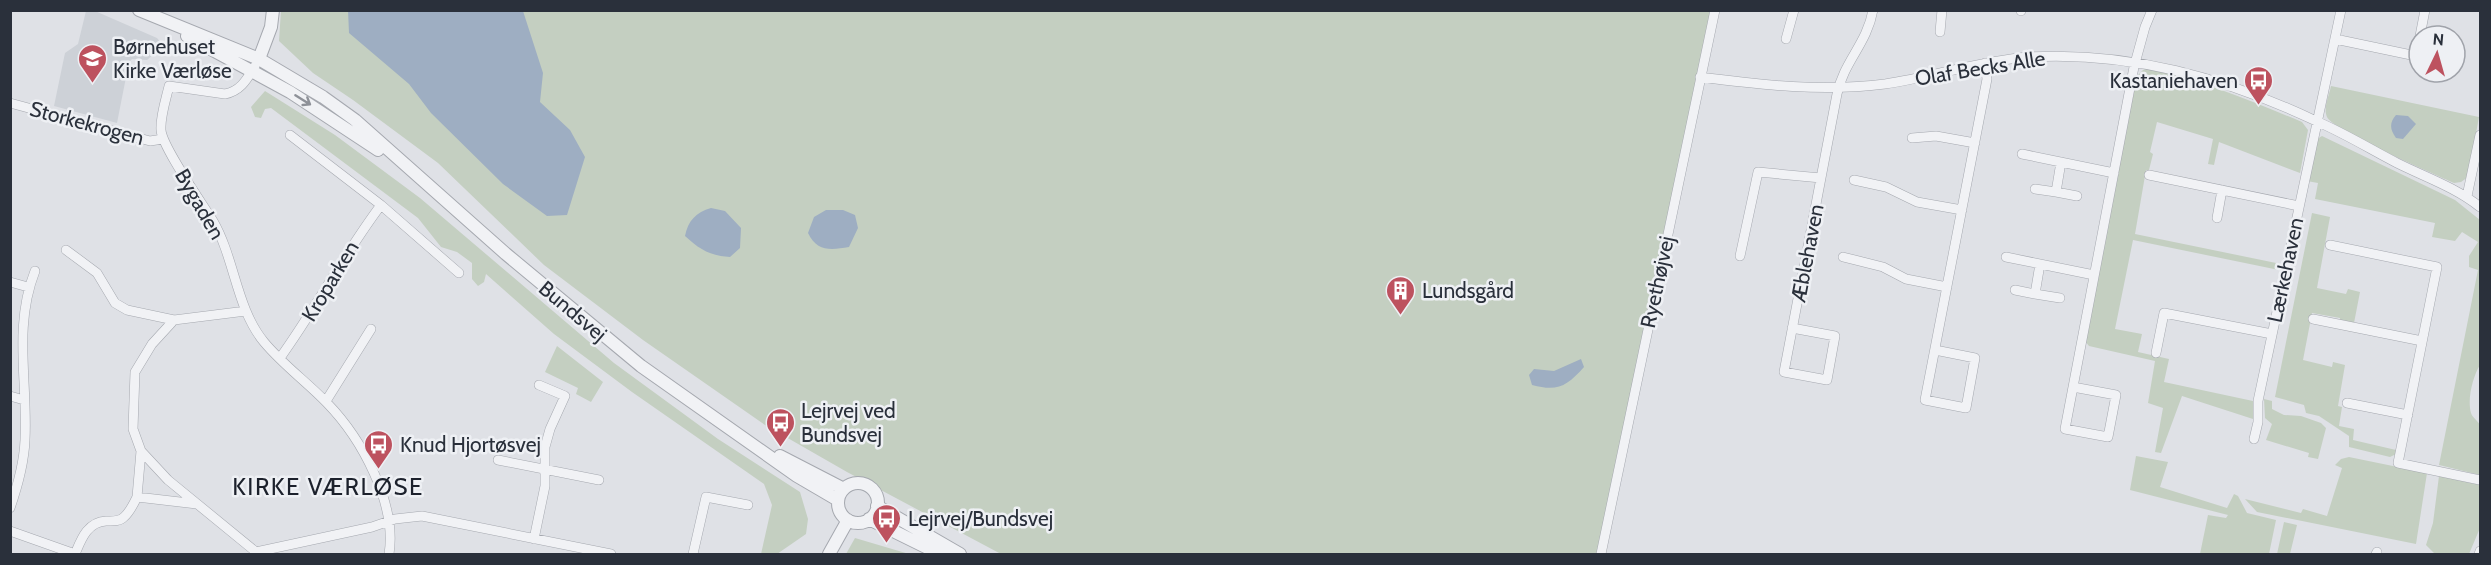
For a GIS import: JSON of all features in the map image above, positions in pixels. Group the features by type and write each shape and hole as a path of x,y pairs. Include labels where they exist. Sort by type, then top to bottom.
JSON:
{"street":[{"name":"Bundsvej","path":"139,10 252,71 328,116 418,178"},
{"path":"163,139 160,130 169,86 225,94 239,89 259,59 272,27 273,10"},
{"name":"Ryethøjvej","path":"1601,555 1715,10"},
{"path":"1786,39 1794,10"},
{"name":"Æblehaven","path":"1792,328 1835,336 1827,380 1784,372 1792,328 1838,88 1845,67 1865,38 1873,10"},
{"path":"1940,32 1942,10"},
{"path":"2073,387 2115,395 2108,437 2065,429 2094,275 2136,61 2152,10"},
{"path":"2316,121 2341,10"},
{"name":"Bundsvej","path":"151,16 210,37 259,59 296,80 355,120 418,178 641,366 737,433 841,495"},
{"path":"2335,39 2407,54"},
{"name":"Olaf Becks Alle","path":"1700,78 1755,85 1838,88 1886,84 1985,63 2057,56 2136,61 2206,77 2316,121 2467,196 2481,207"},
{"path":"1935,350 1975,357 1966,408 1925,400 1987,79 1985,63"},
{"name":"Storkekrogen","path":"10,103 65,116 150,141 163,139"},
{"name":"Lærkehaven","path":"2254,439 2258,422 2258,401 2316,121"},
{"path":"290,135 381,205 459,273"},
{"path":"2467,196 2481,135"},
{"path":"1912,138 1936,136 1975,143"},
{"name":"Bygaden","path":"163,139 218,231 250,322 264,342 326,401 359,445 384,499 390,522 389,555"},
{"path":"2022,154 2114,173"},
{"path":"2056,192 2061,162"},
{"name":"Æblehaven","path":"1740,256 1758,172 1821,177"},
{"name":"Lærkehaven","path":"2149,175 2299,206"},
{"path":"1854,180 1886,187 1917,202 1962,210"},
{"path":"2035,189 2078,196"},
{"path":"2217,218 2222,190"},
{"name":"Kroparken","path":"280,358 313,312 351,246 381,205"},
{"path":"2330,245 2437,267 2398,463 2481,480"},
{"path":"66,250 97,273 115,303 127,310 174,320 246,311"},
{"path":"1843,257 1883,267 1906,279 1947,286"},
{"path":"2006,257 2094,275"},
{"path":"2035,294 2040,264"},
{"path":"10,508 24,461 21,340 28,287 35,271"},
{"path":"10,282 28,287"},
{"path":"2015,290 2060,298"},
{"name":"Lærkehaven","path":"2156,352 2164,313 2272,334"},
{"path":"2313,319 2422,341"},
{"path":"174,320 152,344 135,372 133,429 141,451 168,480 256,553 422,516 611,555"},
{"path":"326,401 371,329"},
{"path":"534,539 545,486 545,447 549,429 566,396 539,385"},
{"path":"10,396 24,399"},
{"path":"2347,403 2408,415"},
{"path":"10,531 75,554 84,534 92,526 99,522 117,521 124,518 137,497 141,451"},
{"path":"498,460 599,480"},
{"path":"853,484 866,486 876,496 877,506 869,519 858,523 848,520 840,512 841,495 853,484"},
{"path":"137,497 197,504"},
{"path":"693,555 706,497 748,505"},
{"path":"877,506 960,555"},
{"path":"869,519 940,555"},
{"path":"829,555 848,520"}],"shaded area":[{"name":"Børnehuset Kirke Værløse","path":"86,11 95,11 157,38 166,49 155,53 147,60 132,59 129,62 117,123 54,106 65,53 78,44"}],"green space":[{"path":"281,10 1715,11 1604,554 1001,554 847,472 765,425 643,340 544,265 438,163 313,73 279,41"},
{"path":"2152,68 2265,107 2302,122 2308,130 2300,173 2219,142 2214,165 2208,164 2213,139 2157,122 2150,152 2153,154 2149,170 2146,170 2135,234 2281,264 2279,270 2133,240 2115,329 2142,334 2138,352 2169,359 2164,382 2253,401 2253,419 2182,396 2161,453 2155,452 2163,408 2148,403 2155,361 2089,346 2085,341 2137,76 2143,70"},
{"path":"2331,86 2479,117 2468,177 2461,182 2454,183 2347,132 2327,117 2327,102"},
{"path":"265,91 335,135 420,198 614,363 718,439 800,492 808,519 806,534 777,554 761,554 772,505 764,484 632,392 554,334 486,274 484,282 478,286 472,279 472,263 457,252 441,247 418,218 271,108 265,109 261,118 255,117 251,107"},
{"path":"2322,136 2455,200 2480,220 2480,365 2473,381 2470,407 2480,425 2480,475 2439,465 2478,270 2469,267 2469,256 2478,242 2462,232 2455,241 2432,237 2435,223 2315,199 2318,183 2307,181 2317,139"},
{"path":"2312,213 2330,217 2317,288 2346,294 2348,289 2360,292 2354,323 2312,313 2303,360 2332,367 2333,362 2345,365 2338,406 2342,407 2339,426 2354,429 2353,440 2396,450 2396,454 2390,457 2349,447 2349,436 2319,416 2306,413 2304,405 2275,397"},
{"path":"557,346 603,382 591,402 576,394 578,388 545,372"},
{"path":"2264,399 2272,401 2272,409 2284,415 2301,416 2321,423 2326,428 2318,459 2308,457 2309,453 2266,440 2272,424 2265,418"},
{"path":"2136,456 2168,462 2160,487 2227,508 2234,494 2238,496 2247,513 2276,520 2269,554 2200,554 2208,515 2226,518 2228,515 2130,490"},
{"path":"2349,457 2427,473 2416,544 2257,512 2245,499 2301,513 2303,509 2327,516 2342,468 2335,465 2341,459"},
{"path":"2439,476 2480,485 2480,528 2469,554 2435,554 2426,545 2433,523"},
{"path":"2284,522 2297,525 2290,554 2277,554"},
{"path":"855,538 909,554 846,554"}],"water":[{"path":"348,10 523,11 543,73 540,102 570,130 585,157 567,215 547,216 503,184 431,113 409,84 349,33"},
{"path":"2396,115 2408,116 2416,124 2403,139 2396,138 2392,129 2391,124"},
{"path":"711,208 725,211 741,228 740,248 730,257 705,251 685,236 694,218"},
{"path":"826,210 843,210 855,215 858,228 849,247 836,249 820,247 808,233 814,217"},
{"path":"1581,359 1584,367 1567,383 1549,388 1532,385 1529,375 1534,369 1554,371"}],"place":[{"name":"Børnehuset Kirke Værløse","path":"92,84"},
{"name":"Kastaniehaven","path":"2259,106"},
{"name":"Lundsgård","path":"1401,316"},
{"name":"Lejrvej ved Bundsvej","path":"780,448"},
{"name":"Knud Hjortøsvej","path":"379,470"},
{"name":"Lejrvej/Bundsvej","path":"887,544"}],"district":[{"name":"KIRKE VÆRLØSE","path":"328,486"}]}
